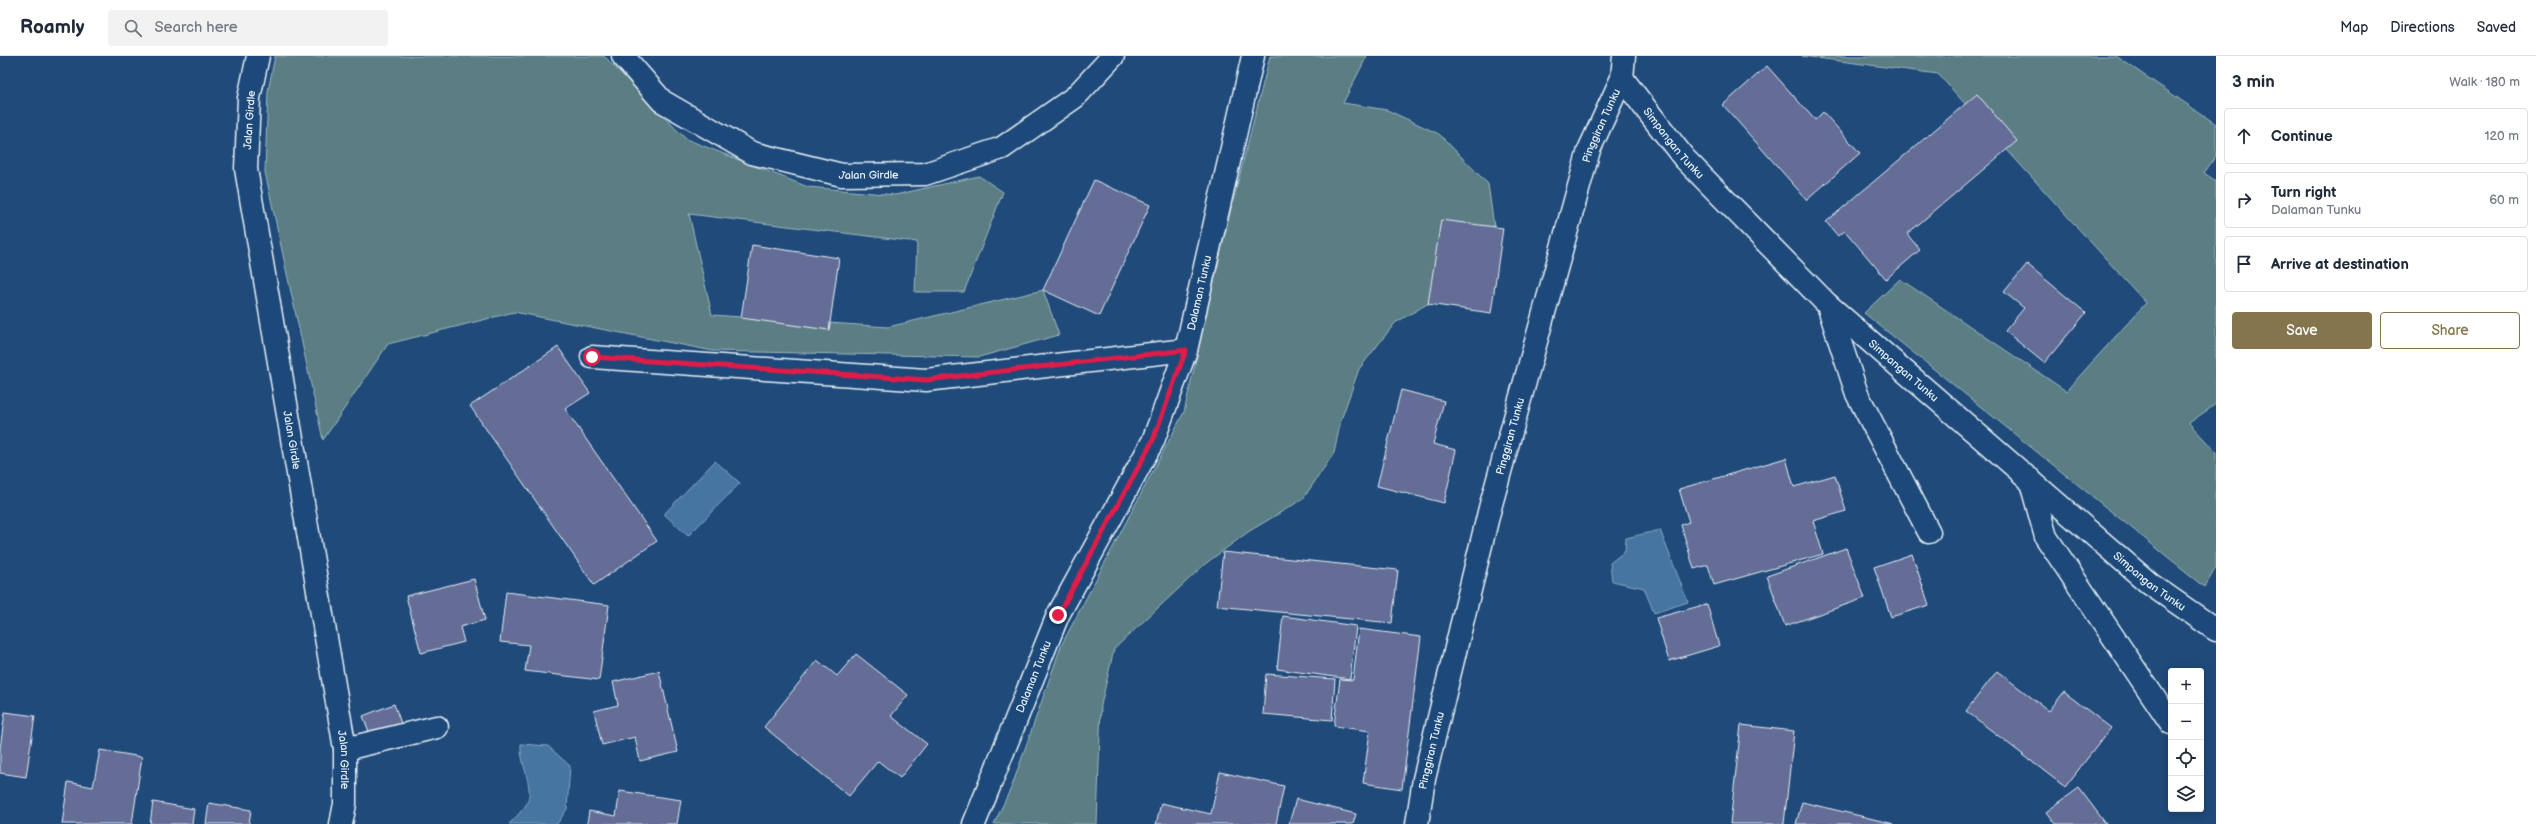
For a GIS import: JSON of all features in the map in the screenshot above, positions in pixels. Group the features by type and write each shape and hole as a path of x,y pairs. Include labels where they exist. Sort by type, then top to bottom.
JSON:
{"street":[{"name":"Jalan Girdle","path":"258,56 249,98 246,169 345,749 345,804 341,824"},
{"name":"Jalan Girdle","path":"623,56 662,101 752,154 842,175 858,175 925,174 1002,148 1075,97 1112,56"},
{"name":"Dalaman Tunku","path":"974,824 1058,615 1153,440 1186,350 1253,56"},
{"name":"Pinggiran Tunku","path":"1417,824 1424,779 1490,508 1589,150 1622,78 1624,56"},
{"name":"Simpangan Tunku","path":"1622,78 1684,158 1827,304 2150,584 2216,630"},
{"path":"1827,304 1857,394 1929,532"},
{"path":"592,357 926,380 1186,350"},
{"path":"2030,480 2046,537 2168,719"},
{"path":"345,749 437,728"}],"green space":[{"path":"275,56 604,56 686,139 808,187 895,195 979,176 1003,192 964,292 915,292 917,242 689,214 712,315 888,327 1043,290 1059,335 979,357 713,351 514,312 388,344 323,440 265,172 268,91"},
{"path":"1270,56 1367,56 1343,103 1387,110 1439,134 1488,184 1496,241 1451,290 1395,323 1359,369 1341,420 1334,453 1303,499 1248,532 1205,564 1114,649 1101,705 1097,824 994,824 1012,786 1061,646 1184,412 1227,225"},
{"path":"1802,56 2116,56 2216,124 2216,156 2204,173 2216,181 2216,404 2189,423 2216,452 2216,567 2205,587 1864,313 1900,279 2066,391 2146,303 1938,74"}],"water":[{"path":"715,461 740,483 688,536 664,514"},
{"path":"1660,530 1688,602 1654,613 1644,588 1612,581 1610,563 1625,551 1626,538"},
{"path":"521,744 548,746 570,766 567,809 557,824 509,824 524,808 529,799"}],"building":[{"path":"1767,66 1815,120 1823,112 1860,153 1807,200 1723,105"},
{"path":"1977,94 2017,141 1907,234 1920,250 1886,279 1845,231 1838,236 1826,222"},
{"path":"1094,180 1150,205 1099,316 1043,290"},
{"path":"1441,220 1503,228 1491,313 1428,304"},
{"path":"752,245 839,258 829,330 741,318"},
{"path":"2027,264 2086,313 2044,363 2005,331 2024,308 2004,292"},
{"path":"558,347 590,393 565,409 657,541 594,585 470,406"},
{"path":"1401,390 1444,401 1433,444 1456,450 1444,503 1377,486"},
{"path":"1786,458 1794,487 1835,475 1846,511 1813,521 1823,554 1714,585 1708,565 1694,569 1681,525 1689,522 1679,489"},
{"path":"1846,548 1865,598 1785,626 1767,576"},
{"path":"1223,552 1398,570 1392,623 1217,606"},
{"path":"1912,554 1929,605 1891,617 1874,567"},
{"path":"474,579 485,620 460,627 464,642 421,653 406,596"},
{"path":"506,592 609,605 599,680 525,671 529,645 500,642"},
{"path":"1707,604 1719,646 1669,661 1656,618"},
{"path":"1283,616 1356,626 1350,679 1277,669"},
{"path":"1359,629 1421,637 1402,789 1363,783 1370,731 1334,726 1340,679 1353,680"},
{"path":"856,654 908,695 891,716 927,744 900,778 878,761 849,796 764,727 817,660 837,676"},
{"path":"659,671 678,752 640,761 635,737 602,745 594,711 618,705 613,682"},
{"path":"1997,671 2049,711 2064,692 2111,728 2065,787 1966,711"},
{"path":"1266,674 1335,679 1332,720 1263,714"},
{"path":"394,704 402,726 371,737 363,716"},
{"path":"5,712 35,716 26,777 0,773 0,749"},
{"path":"1741,725 1794,731 1784,824 1730,824"},
{"path":"100,750 142,757 132,824 62,824 68,782 93,787"},
{"path":"1220,772 1284,786 1276,824 1156,824 1161,803 1211,814"},
{"path":"2079,788 2106,824 2055,824 2046,812"},
{"path":"620,791 681,800 677,824 587,824 589,811 616,816"},
{"path":"1296,799 1356,814 1353,824 1289,824"},
{"path":"153,802 194,809 192,824 150,824"},
{"path":"1802,802 1894,824 1796,824"},
{"path":"209,803 251,810 249,824 206,824"}],"route":[{"path":"592,357 926,380 1186,350 1153,440 1058,615"}]}
